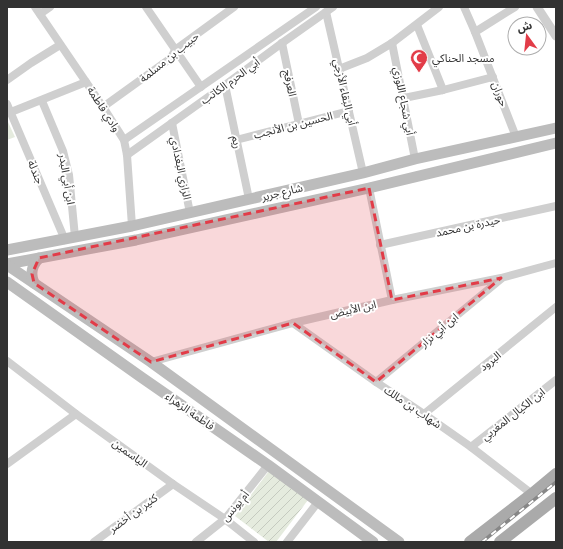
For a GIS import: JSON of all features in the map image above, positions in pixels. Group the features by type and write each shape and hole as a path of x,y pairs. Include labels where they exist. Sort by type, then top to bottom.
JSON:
{"main road":[{"name":"شارع جرير","path":"10,250 132,226 249,200 415,159 556,128"},
{"name":"شارع جرير","path":"9,265 136,240 369,188 556,143"},
{"path":"34,283 32,279 32,270 39,258"},
{"path":"9,265 151,362 399,542"},
{"name":"فاطمة الزهراء","path":"7,282 268,465 373,542"},
{"path":"109,354 116,356 123,354 123,345 120,342"},
{"path":"141,377 137,370 137,366 143,362 151,362"},
{"path":"470,542 556,474"},
{"path":"503,541 556,498"}],"street":[{"name":"وادي فاطمة","path":"35,7 124,140 127,155 132,226"},
{"path":"40,14 50,7"},
{"path":"146,7 201,87"},
{"name":"حبيب بن مسلمة","path":"103,107 171,58 175,50 234,7"},
{"name":"أبي الحرم الكاتب","path":"124,140 316,7"},
{"path":"339,69 367,58 392,43 440,7"},
{"name":"حوران","path":"464,7 516,137"},
{"path":"475,32 515,7"},
{"path":"537,7 556,36"},
{"name":"أبي الحرم الكاتب","path":"127,155 329,9"},
{"name":"أبي البقاء الأزجي","path":"329,9 339,69 363,173"},
{"path":"416,25 443,90"},
{"name":"العرفج","path":"282,43 299,124"},
{"name":"أبي شجاع اللوزي","path":"392,43 415,159"},
{"path":"7,80 60,45"},
{"path":"404,98 493,77"},
{"path":"11,112 42,101 86,82"},
{"name":"ريم","path":"225,85 249,200"},
{"name":"ابن أبي البدر","path":"42,101 63,151 69,175 70,238"},
{"name":"جندلة","path":"7,104 70,238"},
{"name":"الحسين بن الأنجب","path":"236,140 349,111"},
{"name":"الرازي البغدادي","path":"172,123 190,213"},
{"path":"369,188 392,300"},
{"name":"حيدرة بن محمد","path":"380,245 556,206"},
{"name":"ابن الأبيض","path":"151,362 293,323 392,300 502,278 556,263"},
{"name":"ابن أبي نزار","path":"376,382 502,278"},
{"name":"البرود","path":"424,414 556,308"},
{"name":"شهاب بن مالك","path":"293,323 471,447 532,494"},
{"name":"الياسمين","path":"7,361 76,414 173,484 225,519 254,542"},
{"name":"ابن الكيال المغربي","path":"471,447 556,380"},
{"path":"7,464 76,414"},
{"name":"أم يونس","path":"196,542 225,519 268,465"},
{"name":"كثير بن أخضر","path":"94,542 173,484"},
{"path":"287,542 318,502"}],"highlighted area":[{"path":"369,188 392,300 501,278 376,382 293,323 151,362 34,283 32,274 39,258"}],"shaded area":[{"path":"7,120 15,137 7,140"},
{"path":"269,471 308,500 276,542 269,542 235,516"}],"railway":[{"path":"482,542 556,482"}],"place":[{"name":"مسجد الحناكي","path":"419,73"}]}
